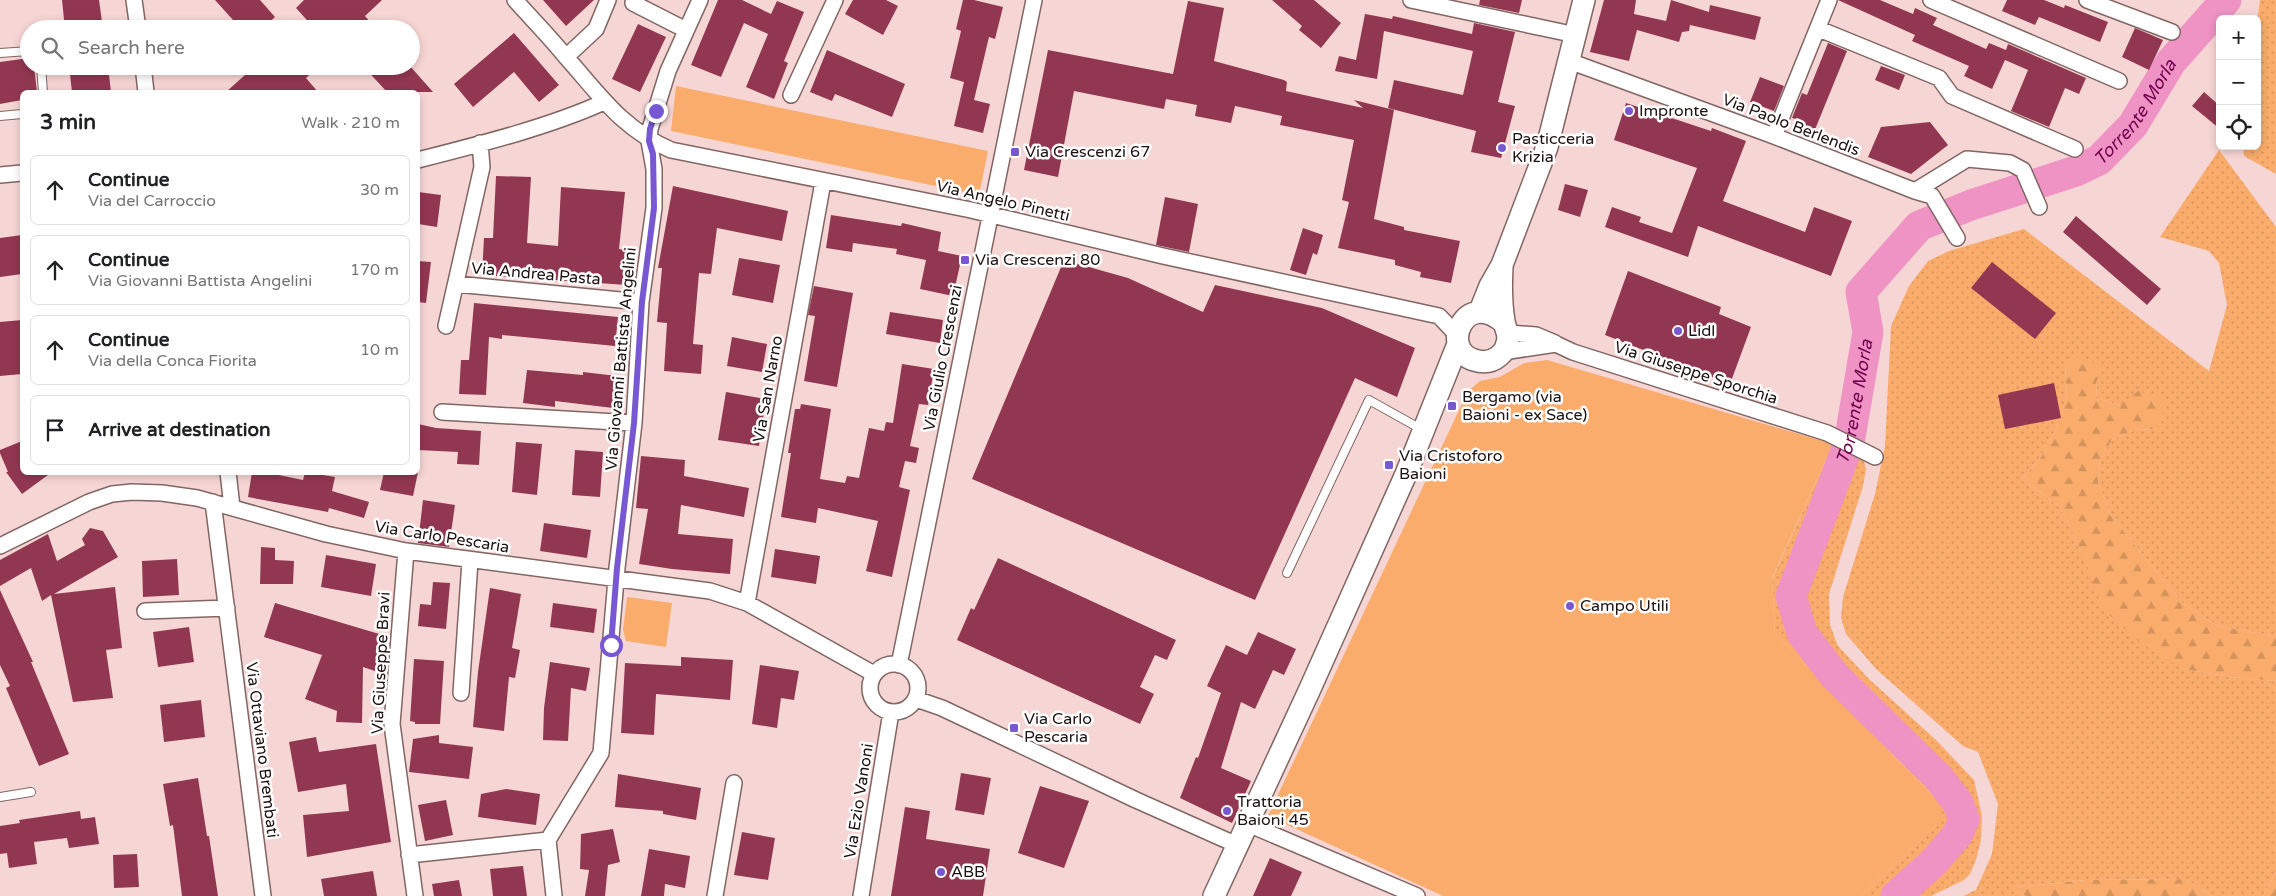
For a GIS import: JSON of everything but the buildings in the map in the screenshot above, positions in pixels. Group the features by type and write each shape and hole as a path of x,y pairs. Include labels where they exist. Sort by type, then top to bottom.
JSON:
{"street":[{"path":"134,0 137,20"},
{"name":"Via Angelo Pinetti","path":"515,0 604,102 626,124 649,141 671,150 989,215 1163,256 1439,316 1458,340"},
{"path":"566,57 596,29 608,0"},
{"path":"649,141 650,129 668,71 700,0"},
{"path":"791,95 835,0"},
{"name":"Via Giulio Crescenzi","path":"900,665 989,215 1034,0"},
{"path":"1411,0 1576,35"},
{"path":"1480,311 1490,286 1502,265 1547,147 1584,0"},
{"path":"1774,136 1830,0"},
{"path":"1931,0 2119,81"},
{"path":"2087,0 2172,32"},
{"path":"633,3 686,30"},
{"path":"1819,30 1939,78 1952,96 2074,149"},
{"name":"Via Paolo Berlendis","path":"1569,61 1932,196 1953,234"},
{"path":"144,75 146,90"},
{"path":"420,159 582,112 604,102"},
{"name":"Via Giovanni Battista Angelini","path":"548,840 601,753 634,423 642,302 654,208 653,154 649,141"},
{"name":"Via Andrea Pasta","path":"446,326 482,167 480,143"},
{"path":"1915,191 1966,159 2010,163 2023,170 2037,203"},
{"path":"0,175 20,173"},
{"name":"Via San Narno","path":"747,603 823,182"},
{"path":"1458,340 1463,353 1471,360 1481,362 1493,360 1505,336 1502,265"},
{"name":"Via Andrea Pasta","path":"456,284 642,302"},
{"path":"1214,896 1317,673 1420,437 1458,340 1460,324 1469,315 1480,311 1494,314 1505,336"},
{"name":"Via Giuseppe Sporchia","path":"1505,336 1556,344 1573,352 1826,433 1870,455"},
{"path":"1420,437 1456,379 1481,362"},
{"path":"442,412 634,423"},
{"path":"228,475 232,507"},
{"name":"Via Carlo Pescaria","path":"0,546 89,502 112,494 132,492 162,493 213,502 326,534 406,551 470,561 710,591 747,603 874,674"},
{"name":"Via Ottaviano Brembati","path":"213,502 263,896"},
{"name":"Via Giuseppe Bravi","path":"406,551 392,724 415,896"},
{"path":"461,693 470,561"},
{"path":"145,611 227,608"},
{"path":"886,665 900,665 910,670 917,681 918,694 916,699 909,707 901,711 892,712 881,709 872,700 870,687 874,674 886,665"},
{"path":"916,699 942,708 1136,800 1237,845"},
{"name":"Via Ezio Vanoni","path":"861,896 892,712"},
{"path":"714,896 734,783"},
{"path":"1248,824 1417,896"},
{"path":"409,855 548,840 554,896"}],"lane":[{"path":"0,54 20,52"},
{"path":"42,75 43,90"},
{"path":"0,116 20,114"},
{"path":"1287,572 1369,400 1420,437"},
{"path":"0,797 31,792"}],"green space":[{"path":"2260,0 2276,0 2276,174 2244,156 2243,150 2261,150 2261,15 2258,15"},
{"path":"676,86 988,151 979,195 671,131"},
{"path":"2219,150 2276,227 2276,637 2216,625 2181,602 2111,516 2098,482 2100,459 2112,440 2133,430 2158,429 2119,405 2097,398 2096,382 2065,366 2067,396 2055,431 2040,459 2022,479 2060,507 2081,551 2183,669 2231,677 2276,681 2276,872 2263,896 2211,896 2186,879 2086,880 2017,887 2017,891 2026,896 1963,896 1976,890 1992,854 1998,804 1978,752 1963,746 1876,669 1846,634 1841,618 1843,597 1875,494 1885,446 1891,326 1909,286 1928,261 1949,251 2024,229 2209,371 2227,305 2219,263 2209,251 2160,237"},
{"path":"2081,355 2103,369 2096,382 2097,398 2119,405 2138,391 2167,400 2158,429 2133,430 2112,440 2100,459 2098,482 2111,516 2181,602 2216,625 2276,637 2276,681 2231,677 2183,669 2139,642 2105,611 2081,551 2060,507 2022,479 2040,459 2055,431 2067,396 2065,366"},
{"name":"Campo Utili","path":"1547,360 1833,444 1772,578 1775,633 1934,797 1941,808 1937,825 1861,896 1443,896 1268,816 1468,391 1480,381 1500,377 1524,363"},
{"path":"1833,444 1863,457 1866,469 1863,486 1829,594 1830,625 1838,646 1869,679 1936,740 1974,780 1982,816 1981,840 1970,874 1964,880 1931,896 1861,896 1937,825 1934,797 1775,633 1772,579"},
{"path":"627,597 672,603 666,647 626,641 623,630"},
{"path":"2276,872 2276,896 2263,896"},
{"path":"2186,879 2211,896 2026,896 2017,891 2016,887 2086,880"}],"waterway":[{"name":"Torrente Morla","path":"1896,896 1934,862 1958,834 1964,819 1958,803 1939,778 1834,675 1802,633 1791,596 1849,443 1868,332 1861,292 1919,226 1971,205 2076,171 2099,160 2133,125 2171,62 2226,0"}],"place":[{"name":"Impronte","path":"1629,111"},
{"name":"Pasticceria Krizia","path":"1502,148"},
{"name":"Via Crescenzi 67","path":"1015,152"},
{"name":"Via Crescenzi 80","path":"965,260"},
{"name":"Lidl","path":"1678,331"},
{"name":"Bergamo (via Baioni - ex Sace)","path":"1452,406"},
{"name":"Via Cristoforo Baioni","path":"1389,465"},
{"name":"Campo Utili","path":"1570,606"},
{"name":"Via Carlo Pescaria","path":"1014,728"},
{"name":"Trattoria Baioni 45","path":"1227,811"},
{"name":"ABB","path":"941,872"}],"route":[{"path":"611,645 617,568 634,423 642,302 654,208 653,154 649,141 650,129 656,111"}]}
